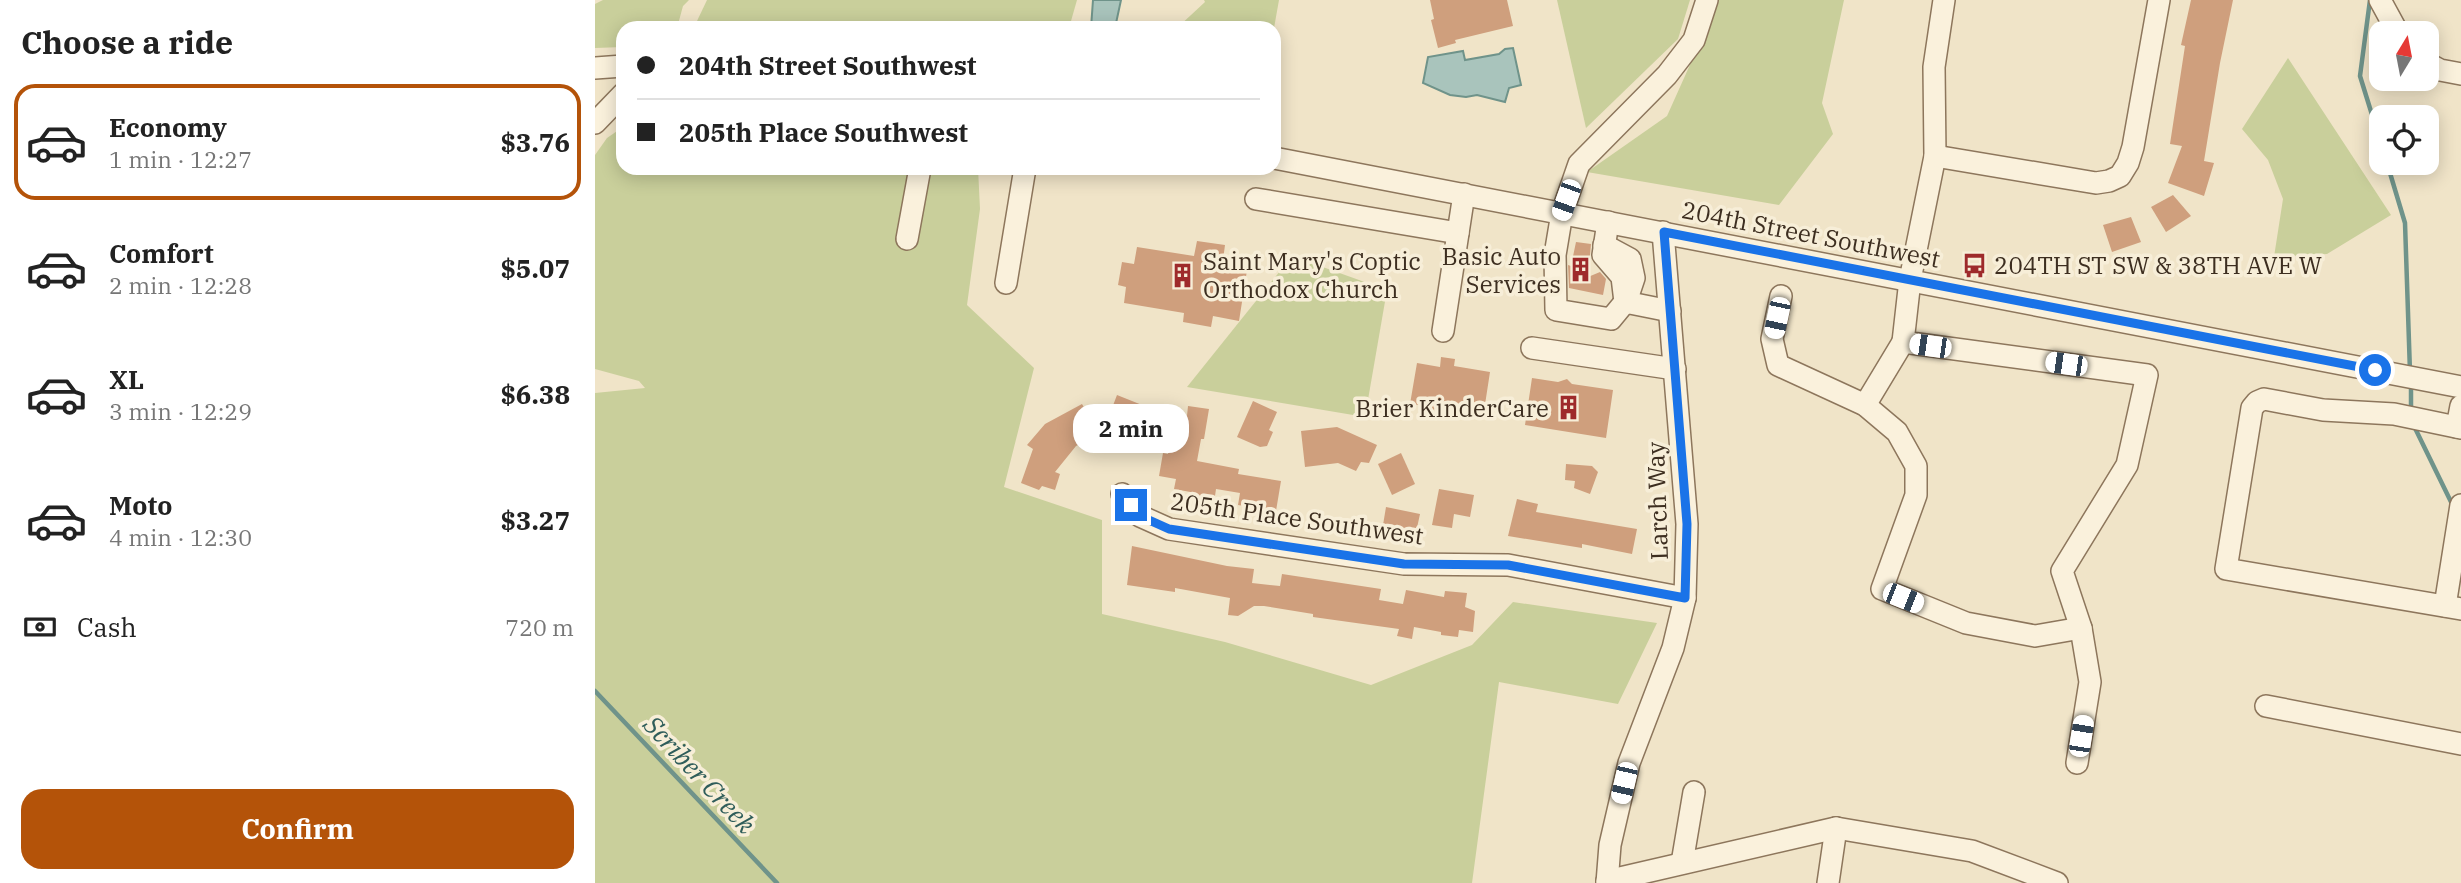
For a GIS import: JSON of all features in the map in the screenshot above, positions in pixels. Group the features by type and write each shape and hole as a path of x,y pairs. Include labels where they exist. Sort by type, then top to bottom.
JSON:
{"street":[{"path":"1608,222 1604,250 1622,277 1625,302 1611,319 1556,310 1555,255 1562,213 1579,164 1667,75 1694,40 1707,0"},
{"path":"1865,405 1903,342 1910,279 1935,156 1934,66 1944,0"},
{"path":"1935,156 2080,181 2109,181 2120,176 2129,163 2133,147 2159,0"},
{"path":"2380,0 2392,21"},
{"path":"595,68 616,66"},
{"path":"2439,69 2461,74"},
{"path":"599,108 616,98"},
{"name":"204th Street Southwest","path":"1281,159 2461,387"},
{"path":"907,239 919,175"},
{"path":"1006,282 1024,175"},
{"path":"1443,331 1464,194"},
{"path":"1256,199 1458,233"},
{"name":"Larch Way","path":"1607,882 1610,845 1629,763 1673,648 1685,598 1687,524 1664,232"},
{"path":"1781,296 1772,339 1778,365 1865,405 1897,432 1916,466 1916,495 1882,589 1966,623 2035,636 2081,628"},
{"path":"1625,302 1670,311"},
{"path":"1903,342 2147,375 2127,465 2062,571 2081,628 2090,682 2077,763"},
{"path":"1532,348 1675,369"},
{"path":"2461,406 2459,427 2394,414 2323,410 2264,399 2257,402 2252,408 2226,569 2453,608 2461,505"},
{"name":"205th Place Southwest","path":"1122,494 1140,516 1169,529 1404,564 1508,565 1685,598"},
{"path":"2266,706 2461,744"},
{"path":"1682,863 1694,792"},
{"path":"1607,882 1836,828 1972,851 2051,882"},
{"path":"1828,883 1836,828"}],"green space":[{"path":"603,0 689,0 683,6 679,21 616,21 616,47 595,48 595,4"},
{"path":"707,0 1077,0 1071,21 697,21"},
{"path":"1204,0 1279,0 1275,21 1185,21"},
{"path":"1557,0 1690,0 1678,39 1586,128"},
{"path":"1719,0 1844,0 1822,103 1833,134 1779,205 1587,172 1667,116"},
{"path":"2288,58 2391,215 2327,254 2274,257 2283,199 2268,160 2242,129"},
{"path":"616,132 616,175 978,175 980,209 967,305 1034,368 1004,487 1102,520 1102,614 1225,642 1371,685 1472,645 1513,602 1657,623 1618,704 1499,682 1472,883 595,883 595,393 645,388 639,381 595,369 595,155 607,138"},
{"path":"1292,256 1387,290 1365,417 1187,387"}],"water":[{"path":"1093,0 1121,0 1116,21 1092,21"},
{"path":"1513,48 1521,85 1509,88 1505,102 1477,95 1450,95 1423,83 1428,57 1463,51 1465,60 1499,54 1505,49"}],"building":[{"path":"1430,0 1507,0 1513,26 1455,40 1456,43 1438,48 1431,20 1434,19"},
{"path":"2191,0 2233,0 2204,161 2214,163 2204,196 2168,183 2182,146 2170,144 2185,46 2181,45"},
{"path":"2173,195 2191,216 2166,232 2151,207"},
{"path":"2131,217 2141,242 2112,252 2103,225"},
{"name":"Saint Mary's Coptic Orthodox Church","path":"1197,241 1225,245 1223,260 1248,264 1239,321 1213,316 1211,327 1183,322 1184,313 1124,303 1126,287 1118,285 1122,262 1134,264 1137,247 1194,256"},
{"name":"Basic Auto Services","path":"1576,242 1591,244 1588,277 1600,272 1606,279 1603,295 1569,288 1568,265 1571,266"},
{"path":"1441,357 1455,359 1454,366 1490,372 1484,411 1435,403 1432,420 1418,417 1420,405 1410,404 1417,363 1440,367"},
{"name":"Brier KinderCare","path":"1532,378 1558,382 1567,379 1572,384 1613,390 1606,438 1525,425"},
{"path":"1117,395 1152,409 1141,436 1122,428 1125,422 1109,416"},
{"path":"1253,401 1277,412 1269,430 1273,432 1267,446 1260,447 1237,437"},
{"path":"1082,404 1099,434 1076,446 1055,472 1060,474 1055,490 1042,486 1039,490 1021,483 1033,449 1027,445 1045,424"},
{"path":"1188,406 1209,409 1197,461 1239,469 1238,474 1281,481 1276,511 1238,505 1240,493 1216,489 1214,503 1195,499 1196,493 1174,489 1176,479 1159,476 1163,453 1168,454 1174,414 1187,416"},
{"path":"1337,427 1377,445 1369,463 1361,462 1356,471 1338,463 1305,467 1301,431"},
{"path":"1401,453 1415,484 1392,495 1378,464"},
{"path":"1566,464 1592,466 1598,472 1590,494 1574,488 1575,481 1565,480"},
{"path":"1439,489 1474,495 1470,517 1454,514 1452,528 1432,525"},
{"path":"1517,499 1538,504 1536,512 1637,529 1632,554 1582,544 1582,548 1508,536"},
{"path":"1386,507 1420,514 1415,537 1382,531"},
{"path":"1132,546 1254,569 1252,583 1280,586 1282,574 1381,589 1379,600 1403,604 1406,590 1444,597 1445,591 1467,593 1465,607 1475,611 1473,632 1459,630 1458,637 1414,627 1412,639 1397,636 1399,629 1313,617 1313,614 1264,606 1254,606 1238,616 1228,615 1230,598 1175,588 1175,592 1127,585"}],"waterway":[{"path":"2369,105 2360,76 2370,0"},
{"path":"2391,175 2405,223 2410,372"},
{"path":"2411,385 2411,411"},
{"path":"2414,426 2453,506"},
{"name":"Scriber Creek","path":"595,691 777,883"}],"place":[{"name":"204TH ST SW & 38TH AVE W","path":"1974,265"},
{"name":"Basic Auto Services","path":"1581,270"},
{"name":"Saint Mary's Coptic Orthodox Church","path":"1183,275"},
{"name":"Brier KinderCare","path":"1569,408"}],"route":[{"path":"1131,505 1140,516 1169,529 1404,564 1508,565 1685,598 1687,524 1664,232 2375,370"}]}
